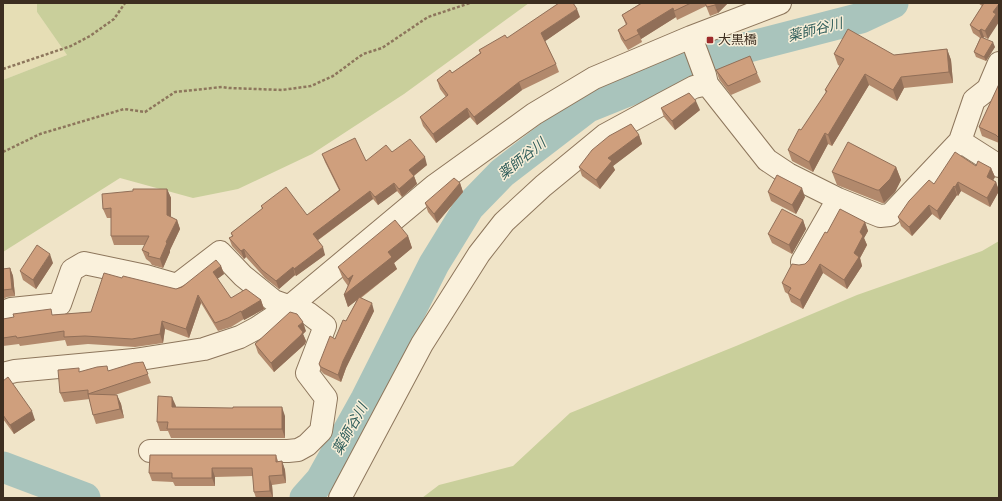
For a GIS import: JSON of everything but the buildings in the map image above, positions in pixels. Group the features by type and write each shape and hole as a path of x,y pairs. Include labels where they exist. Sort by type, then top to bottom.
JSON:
{"street":[{"path":"3,374 15,371 134,360 204,349 240,337 257,328 289,307 434,186 534,114 594,78 693,41 780,3"},
{"path":"693,41 706,79 767,160 788,174 838,199 880,216 890,215 960,141 974,100 988,88 999,63"},
{"path":"340,498 422,344 479,254 504,222 543,186 605,135 694,88 706,79"},
{"path":"960,141 999,166"},
{"path":"802,262 838,199"},
{"path":"3,312 11,309 60,304 72,270 84,263 146,276 177,285 220,252 243,276 274,301 308,313 325,326 307,372 326,398 321,431 307,445 298,450 288,451 150,451"}],"path":[{"path":"3,69 71,46 90,36 114,19 125,3"},
{"path":"3,152 40,134 124,109 145,112 174,92 222,87 282,90 310,86 333,76 363,54 382,48 428,18 470,3"}],"shaded area":[{"path":"3,3 37,3 37,12 67,55 3,80"}],"green space":[{"path":"37,3 529,3 404,94 312,154 238,189 193,198 120,178 3,252 3,80 67,55 37,12"},
{"path":"999,241 999,498 422,498 439,485 513,466 570,413 857,295 982,251"}],"waterway":[{"name":"薬師谷川","path":"305,498 321,480 366,399 434,264 469,207 502,173 588,107 717,55 861,18 893,3"},
{"name":"薬師谷川","path":"3,467 85,498"}],"place":[{"name":"大黒橋","path":"710,40"}]}
